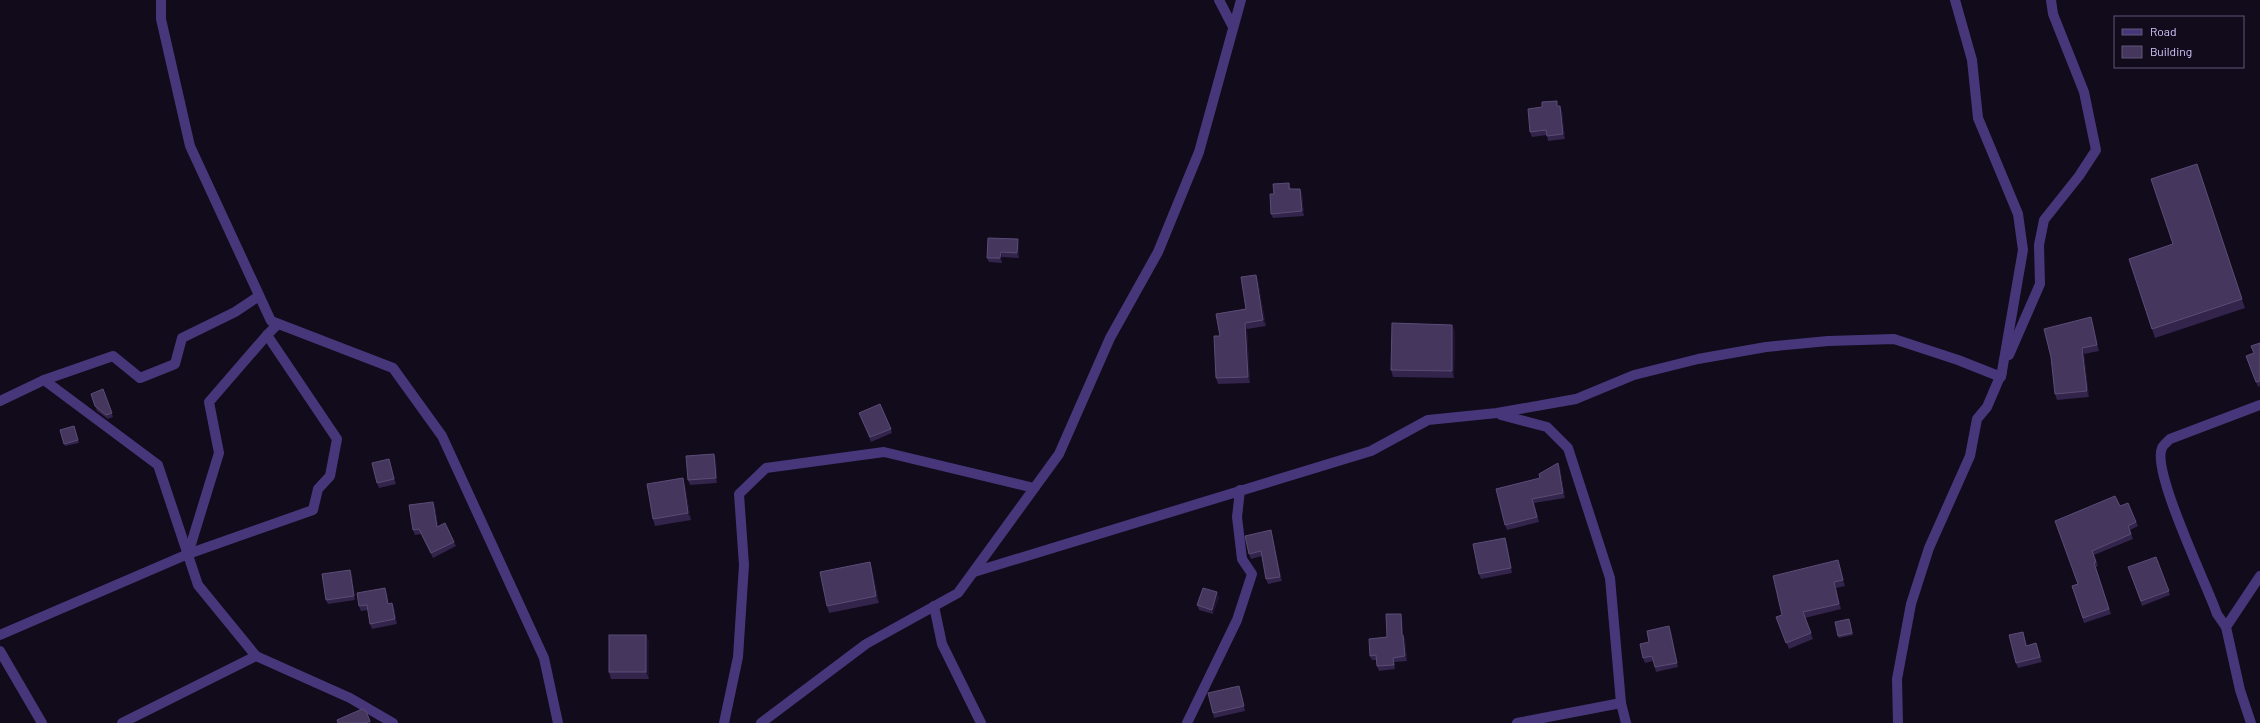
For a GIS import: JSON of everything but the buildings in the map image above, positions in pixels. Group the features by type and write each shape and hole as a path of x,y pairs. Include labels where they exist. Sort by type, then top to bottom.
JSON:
{"street":[{"path":"161,0 162,18 190,146 271,321 393,368 442,436 544,658 558,723"},
{"path":"1219,0 1233,27"},
{"path":"760,723 866,644 958,593 1059,454 1110,338 1158,252 1199,152 1241,0"},
{"path":"1955,0 1972,60 1978,118 2018,214 2023,250 2001,377"},
{"path":"1898,723 1897,679 1911,604 1929,548 1970,456 1977,419 1987,407 2001,377 2040,284 2039,245 2044,220 2079,176 2096,150 2084,92 2053,14 2051,0"},
{"path":"0,401 44,380 113,356 140,378 175,364 182,338 235,312 259,296"},
{"path":"188,554 219,453 209,402 278,324"},
{"path":"0,635 188,554 313,510 318,490 330,476 337,439 267,335"},
{"path":"974,572 1371,451 1428,420 1497,414 1576,399 1634,375 1698,359 1766,347 1828,341 1894,339 1958,360 2001,377"},
{"path":"44,380 158,465 198,585 256,656 350,698 393,723"},
{"path":"2251,723 2240,690 2226,627 2217,614 2176,516 2161,459 2162,448 2170,439 2260,405"},
{"path":"1497,414 1548,427 1568,448 1610,578 1621,703 1626,723"},
{"path":"724,723 738,657 742,603 744,565 739,494 766,468 884,452 1034,488"},
{"path":"1187,723 1237,620 1252,574 1242,559 1237,517 1240,490"},
{"path":"2226,627 2260,576"},
{"path":"934,606 942,644 981,723"},
{"path":"0,651 42,723"},
{"path":"122,723 256,656"},
{"path":"1517,723 1621,703"}]}
